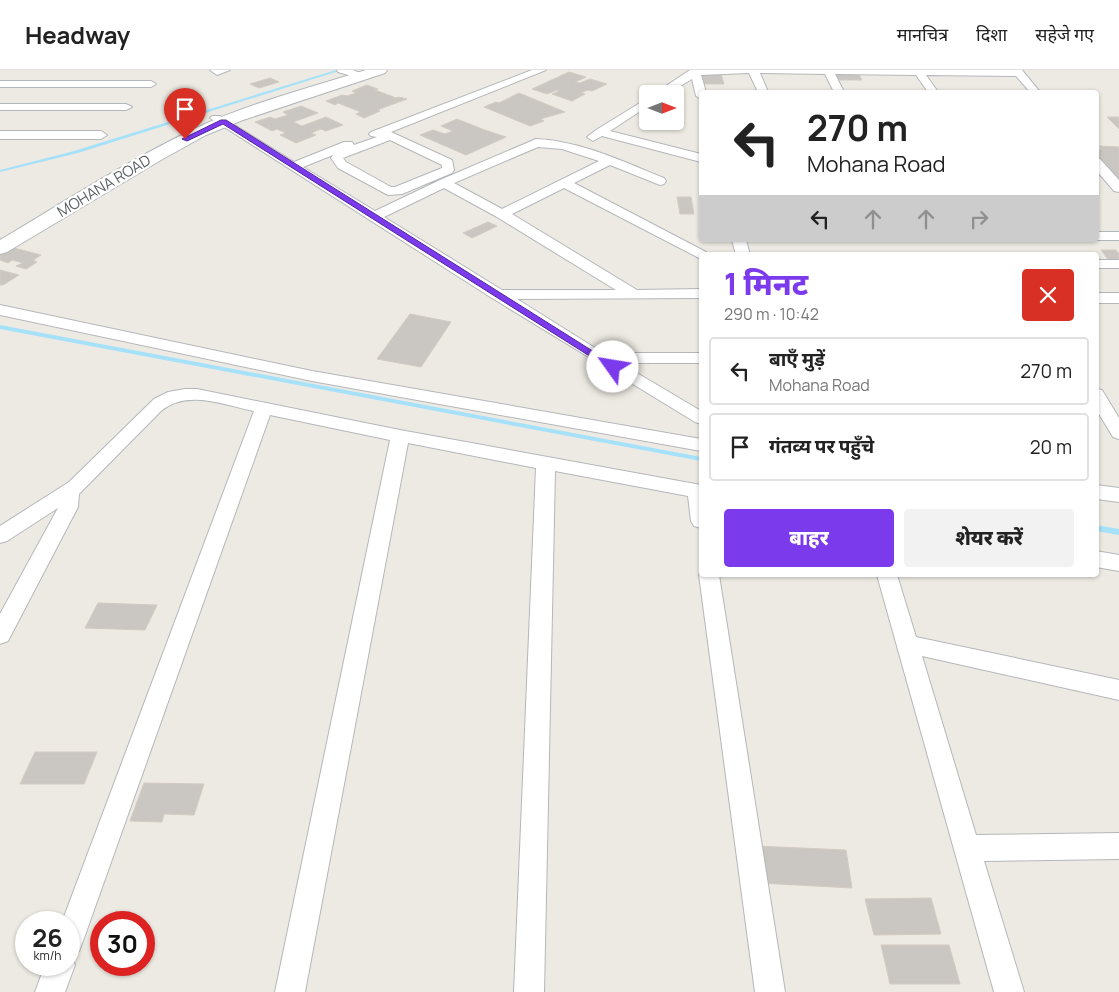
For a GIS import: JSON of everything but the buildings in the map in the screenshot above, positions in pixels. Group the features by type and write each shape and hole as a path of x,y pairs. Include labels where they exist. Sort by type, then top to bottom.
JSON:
{"street":[{"path":"215,70 217,72 225,70"},
{"name":"MOHANA ROAD","path":"0,235 127,160 180,133 354,72 380,70"},
{"path":"294,166 387,134 448,163 448,170 397,192 388,191 342,165 337,158 341,154 387,134 541,70"},
{"path":"754,70 762,90"},
{"path":"828,70 838,90"},
{"path":"695,71 700,90"},
{"path":"673,85 695,71 1017,72 1033,90"},
{"path":"918,72 932,90"},
{"path":"0,84 151,84"},
{"path":"0,107 126,107"},
{"path":"576,150 639,107"},
{"path":"220,120 497,295 699,417"},
{"name":"MOHANA ROAD","path":"0,248 155,156 220,120"},
{"path":"600,132 699,157"},
{"path":"0,134 101,135"},
{"path":"374,217 444,183 530,145 547,143 576,150 660,181"},
{"path":"502,214 607,162"},
{"path":"1099,165 1119,188"},
{"path":"444,183 502,214 632,293"},
{"path":"565,184 699,254"},
{"path":"1099,236 1119,236"},
{"path":"1099,264 1119,264"},
{"path":"497,295 699,294"},
{"path":"1099,298 1119,298"},
{"path":"0,310 312,376 699,445"},
{"path":"600,358 699,358"},
{"path":"0,536 69,493 155,407 173,396 197,394 400,436 699,492"},
{"path":"1099,399 1119,433"},
{"path":"80,911 264,408"},
{"path":"290,992 400,436"},
{"path":"529,992 546,462"},
{"path":"1099,492 1119,495"},
{"path":"0,635 68,507 69,493"},
{"path":"1099,560 1119,563"},
{"path":"709,577 770,992"},
{"path":"888,577 1009,992"},
{"path":"907,644 1119,690"},
{"path":"967,848 1119,846"},
{"path":"50,992 56,976"}],"waterway":[{"path":"0,171 76,152 340,70"},
{"path":"0,327 699,459"},
{"path":"1099,529 1119,532"}],"route":[{"path":"185,139 224,122 613,367"}]}
